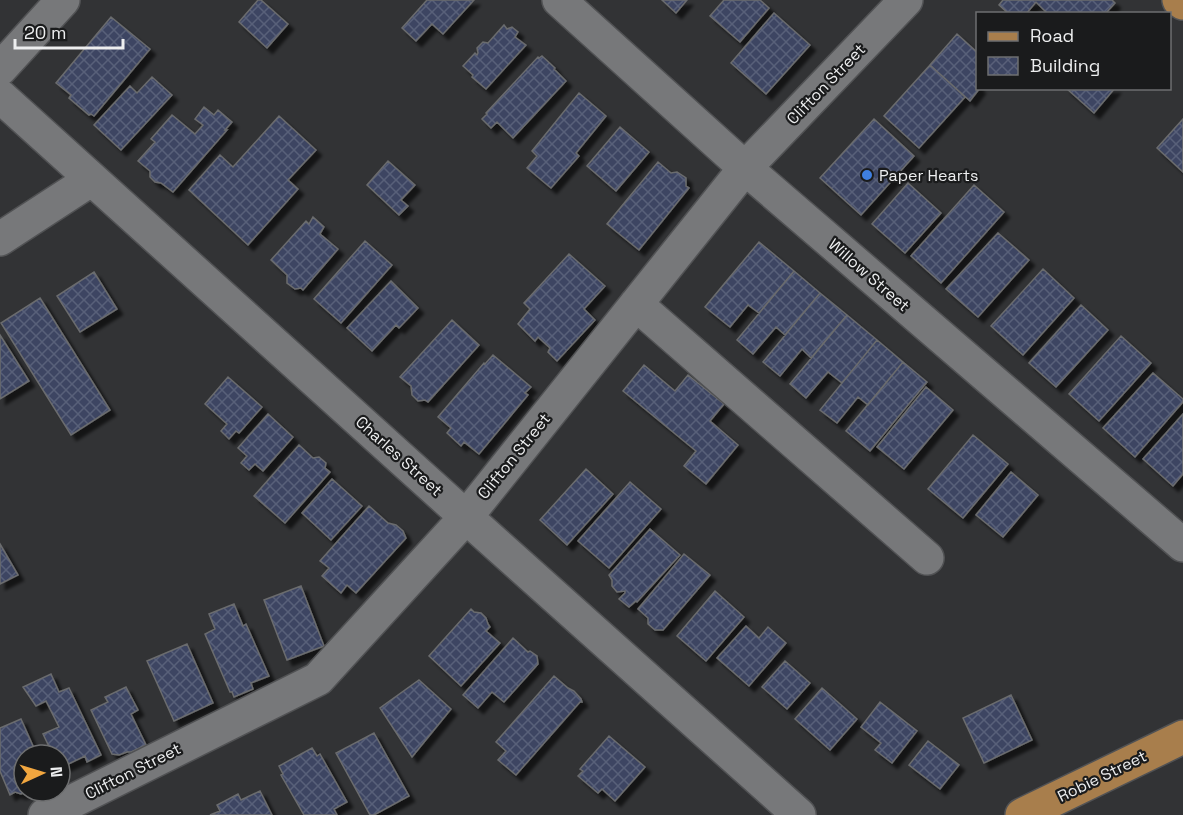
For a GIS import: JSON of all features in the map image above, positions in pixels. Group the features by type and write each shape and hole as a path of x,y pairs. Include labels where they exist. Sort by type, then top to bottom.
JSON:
{"main road":[{"path":"1179,0 1183,3"},
{"name":"Robie Street","path":"1022,815 1183,737"}],"street":[{"path":"0,69 63,0"},
{"name":"Willow Street","path":"559,0 745,168 1183,545"},
{"name":"Clifton Street","path":"45,815 318,679 466,517 745,168 906,0"},
{"name":"Charles Street","path":"0,96 800,815"},
{"path":"0,239 92,179"},
{"path":"636,304 927,558"}],"building":[{"path":"258,0 261,0 288,24 267,48 239,22"},
{"path":"427,0 474,0 443,34 432,24 416,41 402,28"},
{"path":"662,0 687,0 676,13"},
{"path":"724,0 760,0 769,8 740,42 710,16"},
{"path":"1003,0 1112,0 1115,3 1107,12 1046,12 1036,2 1028,12 1007,12 999,5"},
{"path":"774,13 810,45 766,94 731,63"},
{"path":"111,17 150,49 94,116 89,115 69,98 71,95 56,83"},
{"path":"504,25 507,29 512,27 518,32 515,37 526,45 486,89 463,66 475,53 477,55 477,48 483,42 488,43"},
{"path":"957,34 976,51 976,90 978,90 970,101 930,65"},
{"path":"542,56 566,81 513,138 497,122 491,128 482,119 486,113 538,57"},
{"path":"930,65 965,97 919,148 884,116"},
{"path":"152,77 172,95 121,150 94,125 130,86 137,93"},
{"path":"1068,90 1113,90 1094,113"},
{"path":"579,93 606,116 576,153 579,156 551,188 527,168 537,156 532,151"},
{"path":"204,107 214,115 218,110 232,122 173,192 161,183 155,182 150,177 150,171 138,161 155,142 151,139 172,115 195,134 203,125 195,119"},
{"path":"279,116 316,150 288,180 298,189 248,245 189,190 220,155 233,167"},
{"path":"874,119 914,156 861,215 820,178"},
{"path":"1183,119 1183,172 1157,148"},
{"path":"620,127 649,152 616,191 587,166"},
{"path":"388,161 415,185 401,200 408,206 399,215 367,185"},
{"path":"658,162 671,173 677,172 686,178 686,186 689,188 639,250 607,224"},
{"path":"908,183 941,213 905,253 872,224"},
{"path":"974,185 1004,212 941,283 911,256"},
{"path":"313,217 324,227 320,234 338,249 303,290 295,289 287,283 287,275 271,260 306,221 309,224"},
{"path":"998,233 1029,260 978,317 946,289"},
{"path":"365,241 392,265 341,323 314,299"},
{"path":"759,242 794,271 759,313 748,305 730,327 705,307"},
{"path":"569,254 605,286 584,309 595,320 557,361 548,352 550,348 538,337 535,341 518,324 530,309 524,303"},
{"path":"1043,269 1074,298 1023,355 991,326"},
{"path":"794,271 820,293 785,335 776,327 753,354 737,340"},
{"path":"94,272 117,309 80,332 57,296"},
{"path":"391,281 418,308 399,328 396,325 372,351 347,328"},
{"path":"820,293 847,315 811,358 802,349 780,376 763,362"},
{"path":"40,298 110,410 71,435 1,323"},
{"path":"1081,305 1108,330 1056,387 1029,363"},
{"path":"847,315 877,340 842,383 828,372 806,398 790,384"},
{"path":"452,320 479,345 428,402 418,401 412,395 411,386 400,377"},
{"path":"0,335 29,381 0,399"},
{"path":"1121,336 1151,363 1099,421 1069,394"},
{"path":"877,340 903,362 868,405 858,397 837,423 820,410"},
{"path":"493,355 531,387 525,393 528,395 479,454 464,442 461,446 447,433 451,428 438,417"},
{"path":"903,362 927,382 870,451 846,431"},
{"path":"644,365 675,391 688,375 724,404 710,421 738,445 706,484 684,466 696,451 623,391"},
{"path":"1153,373 1183,399 1183,402 1135,457 1103,428"},
{"path":"228,377 262,407 239,433 236,431 229,439 221,431 227,424 205,404"},
{"path":"926,387 953,410 904,469 877,447"},
{"path":"268,414 293,437 263,471 255,464 249,470 241,463 247,456 238,448"},
{"path":"1183,414 1183,474 1173,486 1143,459"},
{"path":"973,435 1008,464 963,518 928,489"},
{"path":"299,445 313,458 319,457 326,463 325,468 330,472 285,523 254,496"},
{"path":"586,469 613,494 567,545 540,520"},
{"path":"1011,472 1038,495 1003,537 976,515"},
{"path":"332,479 362,506 331,540 302,513"},
{"path":"630,482 661,509 609,568 578,541"},
{"path":"369,506 388,523 396,525 403,531 406,538 356,593 347,585 341,593 322,576 329,568 320,561"},
{"path":"650,529 680,555 637,602 629,607 619,599 625,591 617,592 612,586 609,575"},
{"path":"0,544 18,575 0,584"},
{"path":"684,554 710,575 663,630 655,630 648,624 648,618 638,609"},
{"path":"301,586 324,646 287,660 264,600"},
{"path":"715,591 744,617 706,661 677,636"},
{"path":"234,604 243,626 246,624 269,676 251,683 253,689 234,697 205,634 215,629 209,614"},
{"path":"471,609 486,618 490,627 486,631 500,643 461,686 429,656"},
{"path":"746,626 759,638 768,627 786,643 749,686 717,658"},
{"path":"513,638 528,652 537,656 538,664 504,702 492,692 478,708 463,695"},
{"path":"187,644 213,703 174,721 147,661"},
{"path":"785,661 810,683 787,709 762,687"},
{"path":"51,674 59,692 69,688 101,755 87,762 85,756 72,762 72,743 47,743 43,734 59,727 46,701 36,706 23,687"},
{"path":"554,676 574,691 582,702 516,775 498,760 506,751 496,742"},
{"path":"419,680 451,709 412,757 380,708"},
{"path":"126,687 138,710 131,714 146,745 131,752 112,754 91,710 108,702 105,697"},
{"path":"822,688 857,719 830,750 795,719"},
{"path":"1011,695 1032,740 984,763 963,718"},
{"path":"880,702 917,731 892,763 875,750 881,743 861,727"},
{"path":"21,719 32,743 12,743 12,794 10,795 0,771 0,728"},
{"path":"374,733 409,796 370,815 336,753"},
{"path":"609,736 645,767 615,801 602,789 598,793 578,776 583,771 580,769"},
{"path":"928,741 959,765 940,789 909,765"},
{"path":"312,748 317,756 320,754 347,802 334,809 337,815 304,815 281,775 283,774 279,766"},
{"path":"260,791 272,815 210,815 220,811 217,805 238,794 241,800"}],"place":[{"name":"Paper Hearts","path":"867,175"}]}
